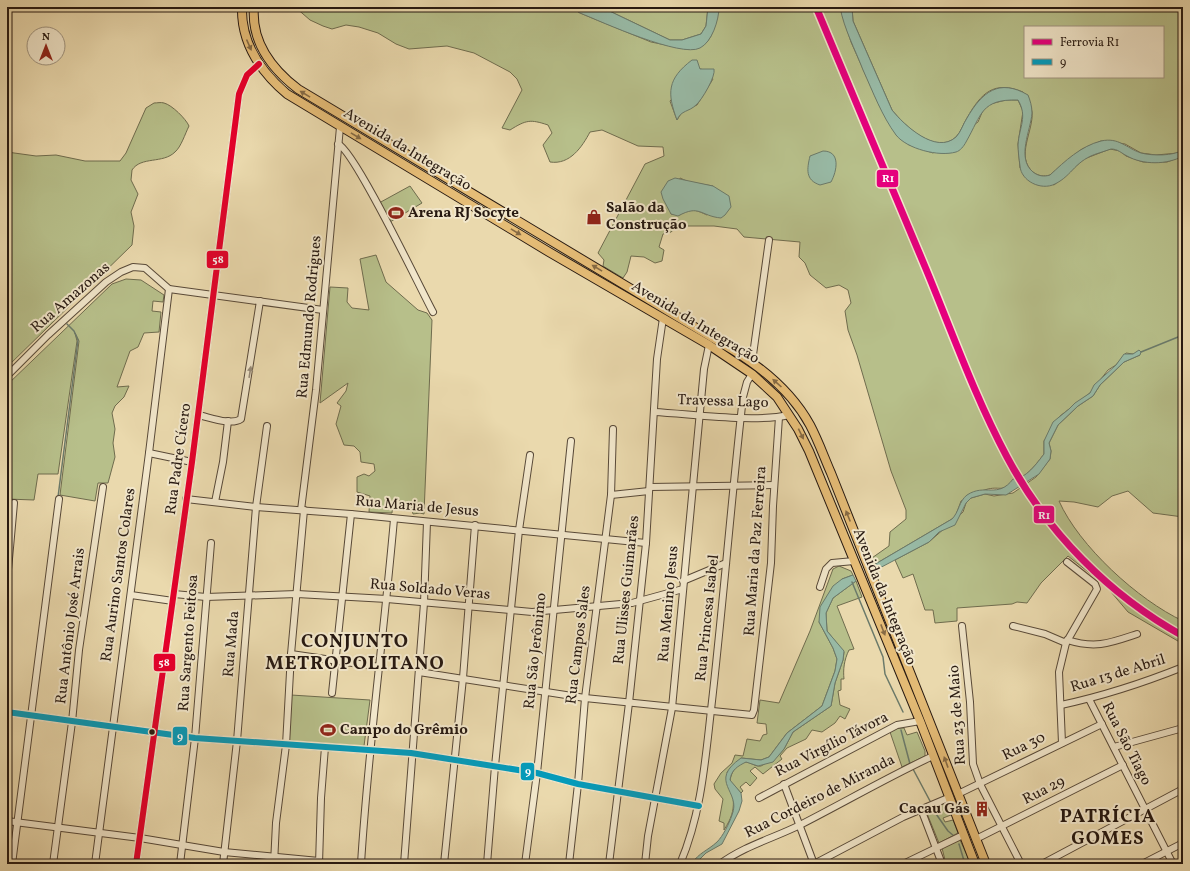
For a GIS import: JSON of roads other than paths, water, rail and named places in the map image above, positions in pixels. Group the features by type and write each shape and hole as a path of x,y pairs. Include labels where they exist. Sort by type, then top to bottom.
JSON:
{"main road":[{"name":"Avenida da Integração","path":"242,7 244,28 247,39 259,64 274,84 283,91 340,127 618,293 709,345 752,374 777,397 809,451 920,720 948,798 975,864"},
{"name":"Avenida da Integração","path":"254,7 255,29 263,52 282,77 298,89 752,362 782,387 810,425 834,480 986,864"},
{"path":"323,116 327,107"},
{"path":"605,285 610,276"},
{"path":"618,293 623,284"},
{"path":"914,707 923,704"},
{"path":"924,732 933,729"}],"street":[{"name":"Rua Padre Cícero","path":"136,864 192,462 239,94 247,75 259,64"},
{"name":"Rua Edmundo Rodrigues","path":"274,864 276,823 286,745 291,654 303,510 316,390 340,127"},
{"path":"338,144 346,150 368,185 433,312"},
{"path":"752,362 769,240"},
{"name":"Rua Amazonas","path":"7,376 48,335 106,282 121,272 133,267 141,266 154,274 169,289"},
{"path":"169,289 323,310"},
{"name":"Rua Aurino Santos Colares","path":"95,864 112,727 131,595 169,289"},
{"path":"198,415 228,421 240,421 244,411 260,301"},
{"name":"Rua Ulisses Guimarães","path":"609,864 629,703 646,543 657,359 663,318"},
{"name":"Rua Menino Jesus","path":"645,864 648,836 672,708 683,581 694,486 699,415 704,369 709,345"},
{"name":"Rua Princesa Isabel","path":"680,864 692,836 699,806 711,711 740,417 745,388 752,374"},
{"name":"Travessa Lago","path":"654,412 740,417 779,417 789,415"},
{"name":"Rua Maria da Paz Ferreira","path":"711,711 748,716 753,714 754,710 771,563 774,485 779,417"},
{"path":"215,502 223,462 228,421"},
{"name":"Rua Mada","path":"223,864 237,741 256,507 267,426"},
{"name":"Rua Campos Sales","path":"569,864 586,698 611,495 614,429"},
{"name":"Rua São Jerônimo","path":"525,864 537,773 544,691 572,441"},
{"path":"149,453 192,462"},
{"path":"487,864 494,766 504,685 519,530 530,455"},
{"path":"611,495 650,489 694,486 734,487 774,485"},
{"name":"Rua Antônio José Arrais","path":"53,864 72,722 79,650 103,487"},
{"path":"12,864 16,823 59,499"},
{"name":"Rua Maria de Jesus","path":"186,499 256,507 475,525 646,543"},
{"path":"7,581 14,503"},
{"path":"332,693 351,514"},
{"path":"361,864 370,749 380,667 394,519"},
{"path":"404,864 411,753 424,602 428,522"},
{"path":"444,864 463,678 475,525"},
{"name":"Rua Sargento Feitosa","path":"180,864 195,738 211,544"},
{"path":"820,587 826,569 832,563 854,561"},
{"path":"1062,743 1059,672 1067,642 1097,589 1095,584 1067,562"},
{"path":"683,581 726,563"},
{"name":"Rua Soldado Veras","path":"174,594 206,597 297,594 342,596 511,609 532,612 597,607 640,601 683,589"},
{"path":"131,595 173,601"},
{"name":"Rua 23 de Maio","path":"962,626 970,702 973,764 980,784 1021,864"},
{"path":"1013,626 1045,634 1067,642 1091,646 1111,643 1137,634"},
{"path":"291,654 380,667"},
{"name":"Rua 13 de Abril","path":"1061,705 1089,699 1136,685 1183,666"},
{"path":"419,672 586,698 711,711"},
{"name":"Rua São Tiago","path":"1089,699 1173,864"},
{"path":"7,712 195,738 411,753 537,773 578,784 618,790 699,806"},
{"name":"Rua Virgílio Távora","path":"759,798 897,725 920,720"},
{"name":"Rua 30","path":"958,794 1102,724"},
{"path":"1114,747 1183,728"},
{"path":"7,821 140,838 224,852 274,856 319,863 321,798 325,747"},
{"name":"Rua Cordeiro de Miranda","path":"720,864 740,852 800,825 871,786 934,756"},
{"name":"Rua 29","path":"976,839 1123,765"},
{"path":"784,784 814,864 921,809 948,798"},
{"path":"1042,864 1183,789"},
{"path":"921,809 942,864"},
{"path":"903,864 963,835"},
{"path":"1142,864 1183,843"}],"waterway":[{"path":"58,497 78,340 74,331 67,324"},
{"path":"1141,352 1183,335"},
{"path":"852,582 883,657 885,674 903,712"},
{"path":"901,730 910,764"},
{"path":"913,769 930,801"},
{"path":"934,811 948,831 954,836"},
{"path":"959,844 965,864"}],"railway":[{"path":"816,7 926,269 974,388 995,434 1023,485 1061,536 1105,581 1156,620 1183,636"}],"rail line":[{"name":"R1","path":"816,7 926,269 974,388 995,434 1023,485 1061,536 1105,581 1156,620 1183,636"}],"place":[{"name":"Arena RJ Socyte","path":"396,213"},
{"name":"Salão da Construção","path":"594,217"},
{"name":"Campo do Grêmio","path":"328,730"},
{"name":"Cacau Gás","path":"982,809"}],"district":[{"name":"CONJUNTO METROPOLITANO","path":"355,653"},
{"name":"PATRÍCIA GOMES","path":"1108,828"}]}
